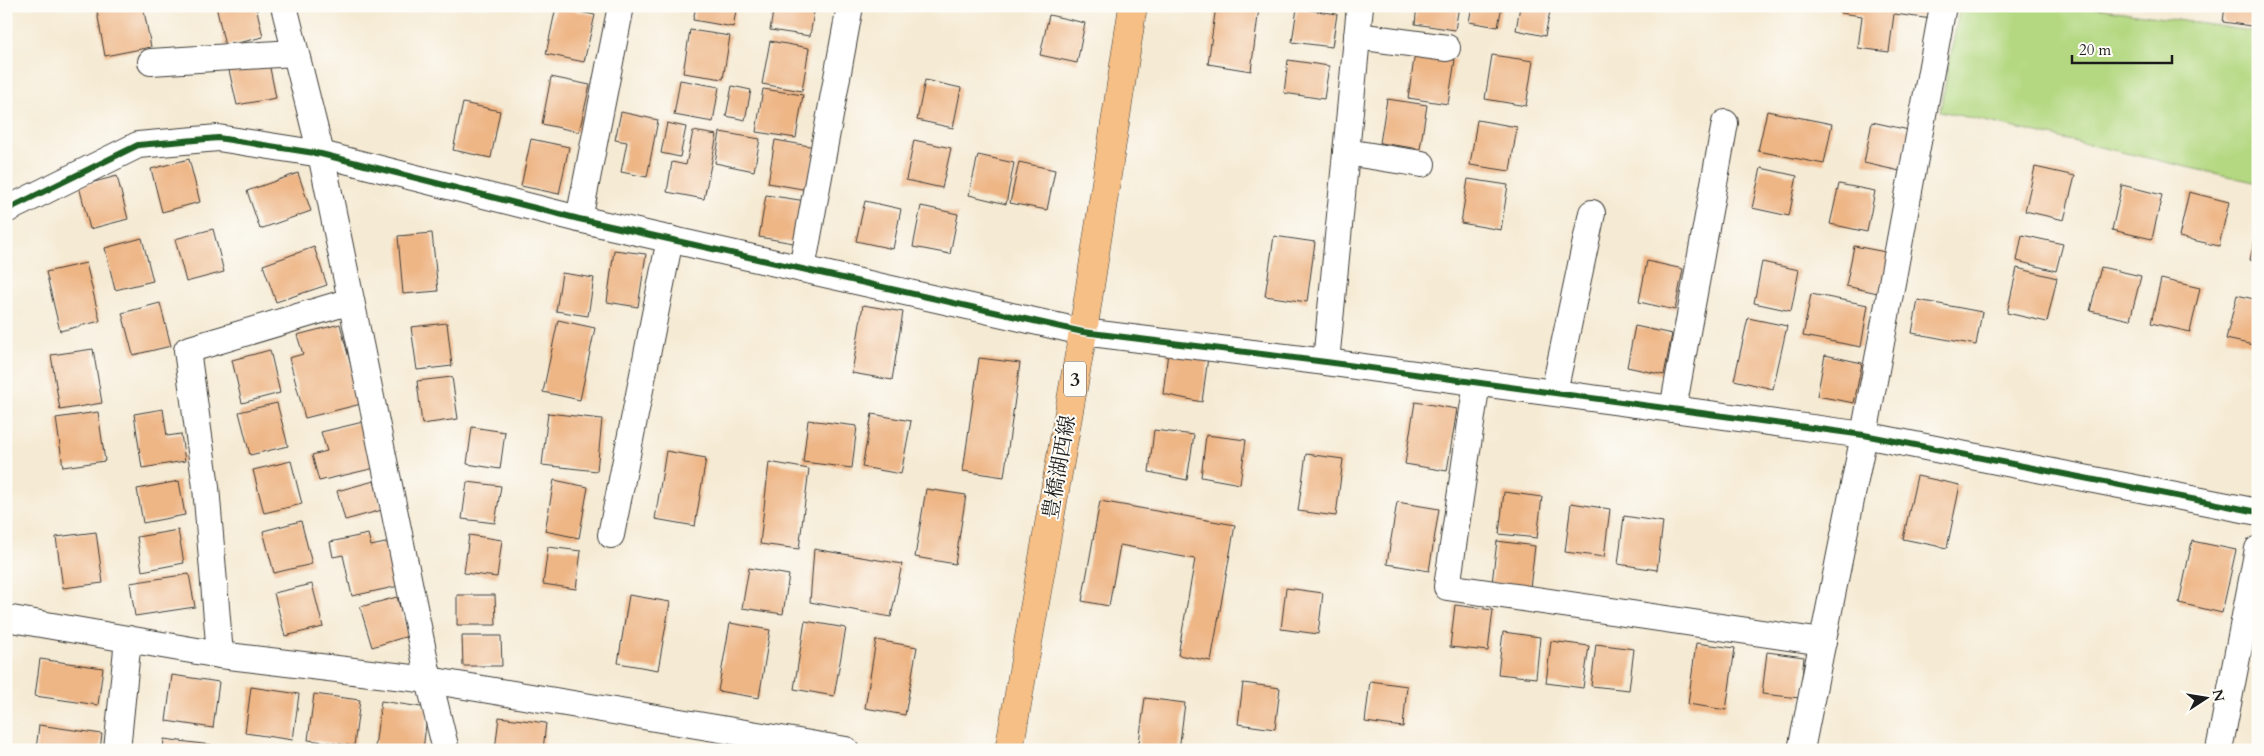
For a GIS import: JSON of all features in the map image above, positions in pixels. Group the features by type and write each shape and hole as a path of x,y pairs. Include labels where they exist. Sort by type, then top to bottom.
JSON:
{"main road":[{"name":"豊橋湖西線","path":"1009,750 1083,332 1133,6"}],"street":[{"path":"284,6 294,53 321,154 429,680 446,750"},
{"path":"579,219 621,6"},
{"path":"802,269 850,6"},
{"path":"1326,362 1360,6"},
{"path":"1801,750 1864,434 1942,6"},
{"path":"1357,36 1447,48"},
{"path":"151,62 294,53"},
{"path":"1673,408 1725,123"},
{"path":"6,210 138,145 218,138 321,154 579,219 1083,332 1326,362 1864,434 2258,512"},
{"path":"1346,152 1422,164"},
{"path":"1554,392 1592,213"},
{"path":"611,535 670,240"},
{"path":"220,655 206,487 187,350 351,301"},
{"path":"1477,382 1447,587 1823,642"},
{"path":"2219,750 2258,548"},
{"path":"6,618 220,655 429,680 846,750"},
{"path":"117,750 128,639"}],"green space":[{"path":"1960,6 2083,6 2258,32 2258,183 1940,111"}],"building":[{"path":"96,6 143,6 151,47 105,56"},
{"path":"216,6 256,6 263,37 225,46"},
{"path":"696,6 737,6 733,27 693,20"},
{"path":"774,6 815,6 810,36 770,30"},
{"path":"1216,6 1259,8 1251,71 1208,64"},
{"path":"1417,6 1459,6 1455,30 1415,24"},
{"path":"1472,6 1502,6 1498,27 1469,22"},
{"path":"1520,6 1551,6 1545,36 1516,30"},
{"path":"1841,6 1934,6 1932,19 1894,14 1889,52 1858,48 1862,16 1840,13"},
{"path":"2225,6 2258,6 2258,27 2223,22"},
{"path":"556,7 595,15 584,62 546,54"},
{"path":"1297,8 1337,14 1332,47 1292,42"},
{"path":"1049,15 1085,23 1077,63 1040,55"},
{"path":"690,30 730,36 723,79 683,73"},
{"path":"770,41 809,48 802,91 762,84"},
{"path":"1415,53 1455,60 1448,104 1408,98"},
{"path":"1492,55 1533,61 1526,106 1485,99"},
{"path":"268,58 276,98 237,105 228,66"},
{"path":"1288,60 1329,66 1324,99 1284,93"},
{"path":"551,77 590,85 579,132 542,124"},
{"path":"680,80 719,87 713,122 674,115"},
{"path":"925,80 961,88 953,128 917,120"},
{"path":"732,86 751,90 745,120 726,116"},
{"path":"763,89 803,95 796,138 756,132"},
{"path":"1387,99 1427,105 1420,149 1380,143"},
{"path":"463,103 500,111 491,158 453,150"},
{"path":"1767,111 1832,124 1824,164 1758,151"},
{"path":"621,112 658,120 647,177 621,172 627,142 615,140"},
{"path":"1477,120 1517,127 1510,171 1470,165"},
{"path":"1872,122 1909,130 1900,171 1864,163"},
{"path":"667,123 686,127 680,157 661,153"},
{"path":"693,131 717,135 704,199 667,192 672,162 686,165"},
{"path":"720,132 760,139 754,171 715,163"},
{"path":"531,139 569,147 559,194 521,186"},
{"path":"775,140 815,147 808,190 768,183"},
{"path":"914,140 951,148 942,188 906,180"},
{"path":"978,155 1014,163 1006,204 969,195"},
{"path":"189,159 200,202 162,212 151,169"},
{"path":"1019,162 1055,170 1047,210 1010,203"},
{"path":"2035,167 2075,176 2064,220 2025,211"},
{"path":"1761,168 1797,176 1789,216 1752,208"},
{"path":"298,173 311,211 260,229 247,191"},
{"path":"117,176 128,219 90,229 79,186"},
{"path":"1468,179 1508,185 1501,230 1461,223"},
{"path":"1839,184 1875,191 1867,232 1830,224"},
{"path":"2122,185 2162,195 2152,239 2112,230"},
{"path":"2189,192 2229,202 2219,246 2179,237"},
{"path":"766,195 806,201 799,244 759,237"},
{"path":"865,201 901,209 893,249 856,241"},
{"path":"921,206 958,214 950,254 913,247"},
{"path":"213,229 224,272 186,282 175,239"},
{"path":"2258,229 2258,262 2250,260"},
{"path":"432,233 438,291 403,294 398,236"},
{"path":"2022,235 2063,244 2056,271 2017,261"},
{"path":"1274,236 1315,242 1307,302 1265,296"},
{"path":"142,238 153,281 115,290 105,248"},
{"path":"1854,246 1891,253 1882,294 1846,286"},
{"path":"314,247 327,285 276,302 263,265"},
{"path":"614,250 646,254 638,307 607,302"},
{"path":"1647,261 1683,269 1675,310 1639,302"},
{"path":"1762,262 1799,270 1791,311 1754,303"},
{"path":"86,263 100,321 60,331 46,272"},
{"path":"2101,267 2141,276 2130,320 2090,311"},
{"path":"2017,268 2057,278 2047,322 2007,313"},
{"path":"562,273 594,278 588,316 556,311"},
{"path":"2161,279 2200,288 2190,332 2151,323"},
{"path":"1811,294 1868,305 1861,347 1803,336"},
{"path":"2237,295 2258,300 2258,346 2226,339"},
{"path":"1918,300 1982,312 1976,345 1912,333"},
{"path":"160,303 171,346 133,355 122,313"},
{"path":"863,305 903,312 892,380 852,373"},
{"path":"1748,318 1787,326 1773,389 1734,380"},
{"path":"558,320 595,328 580,400 543,392"},
{"path":"447,323 452,366 417,370 411,327"},
{"path":"340,324 361,404 305,418 289,358 303,354 297,335"},
{"path":"1635,326 1672,334 1664,375 1627,367"},
{"path":"93,349 102,403 60,410 51,355"},
{"path":"270,350 280,393 242,403 232,360"},
{"path":"1168,352 1208,357 1202,402 1163,394"},
{"path":"1825,355 1862,363 1854,403 1817,396"},
{"path":"979,358 1020,363 1004,477 963,471"},
{"path":"452,377 458,419 422,424 417,381"},
{"path":"1415,402 1457,409 1447,471 1405,464"},
{"path":"277,403 288,446 250,455 239,412"},
{"path":"163,409 167,436 181,434 185,461 142,468 134,414"},
{"path":"98,412 105,461 63,467 56,418"},
{"path":"548,413 602,419 597,471 542,465"},
{"path":"872,414 911,421 901,474 862,467"},
{"path":"808,420 857,426 852,468 803,462"},
{"path":"363,422 375,468 319,481 312,455 327,451 321,432"},
{"path":"472,427 505,432 500,469 467,464"},
{"path":"1154,430 1194,435 1187,480 1149,472"},
{"path":"1206,435 1246,440 1240,484 1201,477"},
{"path":"666,451 706,458 695,526 655,519"},
{"path":"1306,454 1343,459 1336,516 1298,511"},
{"path":"291,461 302,504 264,513 253,470"},
{"path":"769,462 809,469 799,549 760,544"},
{"path":"1917,476 1960,485 1947,548 1903,539"},
{"path":"554,480 588,487 579,538 545,531"},
{"path":"179,481 185,515 143,523 137,489"},
{"path":"374,481 382,510 345,520 337,491"},
{"path":"467,482 501,486 495,523 462,519"},
{"path":"926,489 966,495 955,564 915,557"},
{"path":"1504,492 1542,497 1537,538 1499,534"},
{"path":"1100,501 1235,525 1211,661 1178,655 1195,559 1120,545 1109,606 1082,601"},
{"path":"1397,502 1439,509 1429,571 1387,564"},
{"path":"1571,503 1610,509 1604,557 1565,552"},
{"path":"1624,516 1663,522 1657,570 1618,564"},
{"path":"301,521 312,564 274,573 263,531"},
{"path":"178,530 184,563 142,571 137,537"},
{"path":"96,532 103,583 63,588 56,537"},
{"path":"368,534 371,546 390,542 399,586 352,596 343,555 333,557 330,542"},
{"path":"469,535 502,540 497,577 464,573"},
{"path":"1497,541 1535,546 1530,588 1492,583"},
{"path":"2192,541 2236,550 2222,613 2179,603"},
{"path":"548,547 581,551 576,589 543,584"},
{"path":"814,549 902,564 891,617 810,602"},
{"path":"749,568 789,575 783,614 742,608"},
{"path":"189,574 195,607 135,616 130,583"},
{"path":"312,584 323,627 285,636 274,593"},
{"path":"1286,588 1323,593 1318,634 1281,629"},
{"path":"457,595 495,595 496,625 457,625"},
{"path":"629,595 670,602 658,670 618,663"},
{"path":"397,597 408,636 372,647 360,607"},
{"path":"1455,605 1493,610 1488,651 1450,647"},
{"path":"805,621 846,628 834,696 794,689"},
{"path":"730,623 770,630 759,698 718,691"},
{"path":"1503,632 1540,637 1536,678 1498,674"},
{"path":"462,636 501,636 502,666 463,666"},
{"path":"876,640 917,647 905,715 865,708"},
{"path":"1551,641 1589,646 1583,688 1546,683"},
{"path":"1696,643 1735,648 1726,710 1688,704"},
{"path":"1596,644 1634,649 1629,690 1591,686"},
{"path":"1767,652 1804,657 1800,698 1762,694"},
{"path":"40,659 103,668 98,705 35,696"},
{"path":"172,675 219,682 213,728 166,721"},
{"path":"1370,681 1407,686 1403,727 1365,722"},
{"path":"1243,683 1280,688 1275,729 1238,724"},
{"path":"251,687 299,694 293,740 245,733"},
{"path":"314,694 360,700 354,746 308,740"},
{"path":"1145,698 1185,703 1179,750 1138,750"},
{"path":"381,701 428,708 423,750 396,750 375,747"},
{"path":"499,717 546,723 543,750 495,750"},
{"path":"39,725 102,734 100,750 36,750"},
{"path":"164,739 211,745 211,750 163,750"}],"cycle path":[{"path":"6,210 138,145 218,138 321,154 579,219 1083,332 1326,362 1864,435 2258,512"}]}
